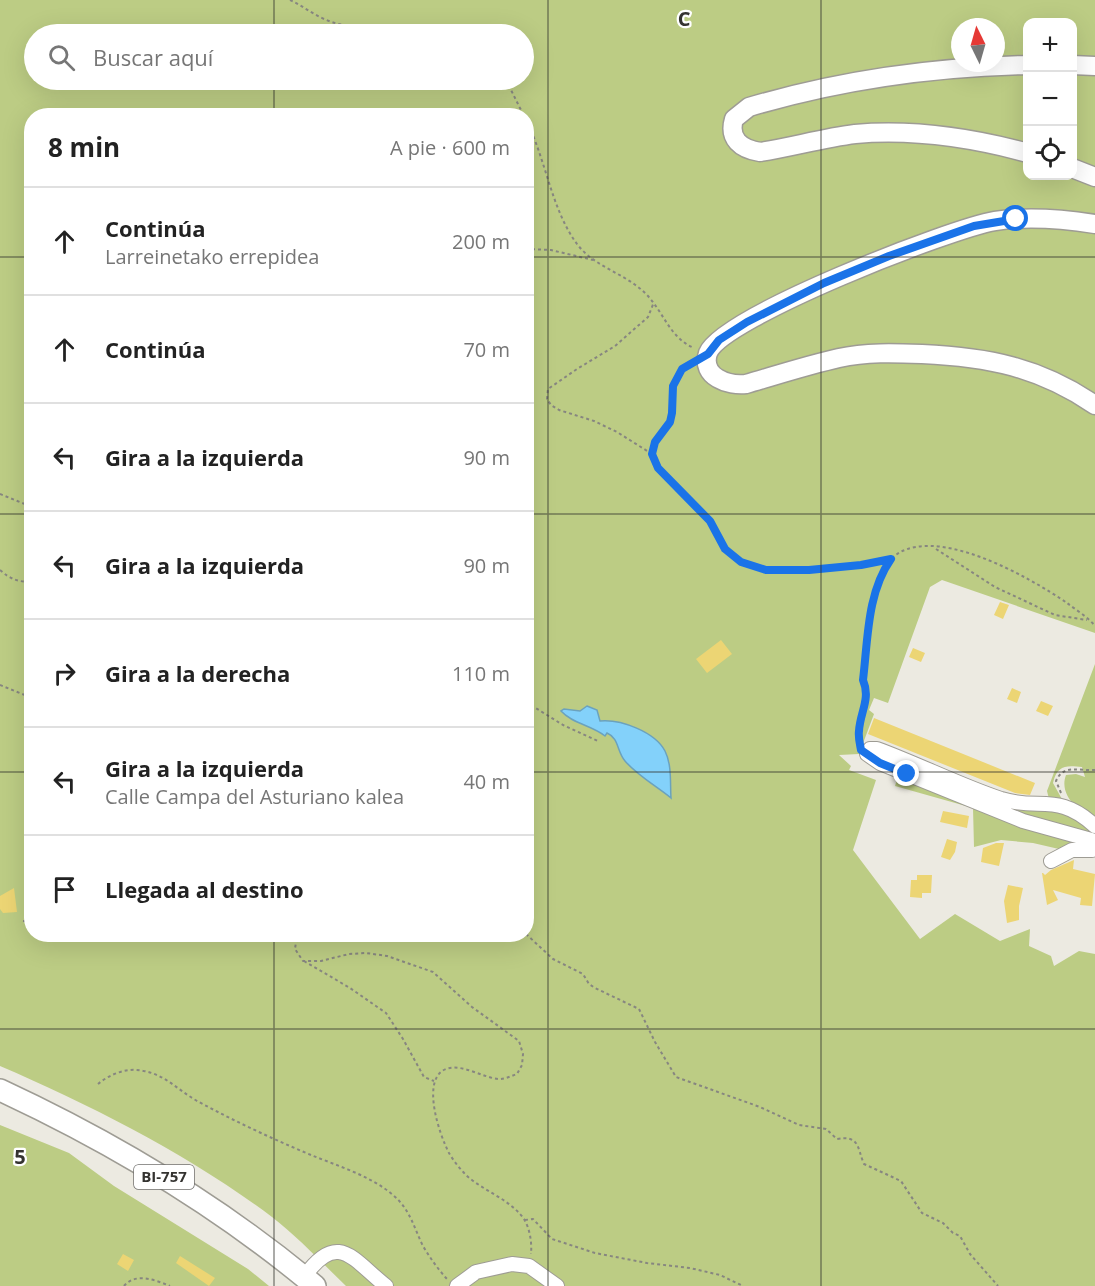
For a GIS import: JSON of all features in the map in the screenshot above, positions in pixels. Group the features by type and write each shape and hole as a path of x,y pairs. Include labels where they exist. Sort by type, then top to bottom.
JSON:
{"main road":[{"name":"BI-757","path":"0,1090 86,1131 135,1158 226,1217 310,1282"}],"street":[{"path":"1023,65 950,69 864,80 750,107 734,119 732,130 739,144 760,152 827,138 884,133 970,141 1023,152"},
{"path":"1077,65 1095,66"},
{"path":"1077,170 1095,177"},
{"path":"1095,224 1016,219 974,226 889,256 824,283 747,322 719,340 708,354 707,360 710,370 717,379 735,385 840,358 869,354 963,356 999,362 1036,373 1075,392 1095,405"},
{"path":"1095,826 1073,810 1058,804 1014,802 1002,799 877,749 870,749 867,754 880,763 1023,821 1095,841"},
{"path":"1051,861 1072,850 1095,849"},
{"path":"310,1282 322,1256 330,1252 341,1252 355,1259 386,1286"},
{"path":"455,1286 476,1272 512,1264 529,1266 557,1286"}],"path":[{"path":"290,0 325,20 338,24"},
{"path":"511,90 520,108"},
{"path":"534,139 562,219 576,244 593,260 635,285 654,302 669,328 685,344 708,354"},
{"path":"534,249 551,250 593,260"},
{"path":"654,302 648,317 615,346 548,389 547,399 550,405 559,410 594,421 617,432 652,454 658,468 710,521 725,549 741,562 766,570 809,570 861,565 891,559 907,550 923,547 955,550 985,557 1024,576 1055,595 1095,626"},
{"path":"652,454 655,442 670,422 671,393 675,380 682,369 708,354"},
{"path":"0,494 24,504"},
{"path":"932,547 995,586 1055,615 1089,620"},
{"path":"867,754 861,750 859,738 859,729 867,701 867,689 863,680 875,589 882,572 891,559"},
{"path":"0,570 9,578 24,582"},
{"path":"0,685 24,695"},
{"path":"534,707 563,725 598,741"},
{"path":"1073,810 1059,790 1056,781 1059,774 1066,769 1095,770"},
{"path":"534,941 553,959 583,974 589,984 595,988 639,1010 676,1077 760,1107 800,1125 825,1129 837,1139 845,1137 855,1142 859,1146 864,1164 901,1181 922,1213 943,1223 952,1233 960,1236 970,1254 998,1286"},
{"path":"296,942 295,949 303,961 350,988 386,1014 424,1077 434,1081"},
{"path":"303,961 321,961 366,953 412,963 433,972 472,1007 519,1041 523,1054 522,1065 517,1074 499,1078 454,1068 446,1069 434,1081 434,1105 439,1127 450,1155 466,1174 512,1207 524,1220 532,1244 529,1266"},
{"path":"98,1084 107,1077 123,1071 141,1070 157,1074 197,1101 254,1130 374,1183 394,1196 410,1215 422,1245 434,1264 455,1286"},
{"path":"524,1220 533,1219 552,1239 595,1253 690,1268 720,1275 743,1286"},
{"path":"124,1286 135,1278 154,1280 170,1286"}],"green space":[{"path":"0,0 1095,0 1095,633 942,580 930,587 888,703 874,698 869,710 874,714 859,754 839,755 851,766 849,770 876,780 853,850 920,939 955,914 1000,941 1030,929 1029,946 1051,956 1054,966 1079,951 1095,954 1095,1286 346,1286 272,1217 208,1173 106,1115 0,1066"},
{"path":"1095,664 1095,823 1072,803 1065,790 1066,775 1076,774 1085,777 1082,767 1067,766 1057,773 1053,783 1063,801 1049,799 1047,791"},
{"path":"886,757 1007,804 1065,811 1089,825 1095,835 1034,821"},
{"path":"899,773 1073,840 1081,845 1085,855 1033,843 1001,840 974,847 973,808 895,786"},
{"path":"0,1125 69,1153 114,1186 248,1269 269,1286 0,1286"}],"water":[{"path":"587,706 597,710 600,721 618,722 637,728 660,744 669,762 671,798 630,766 622,757 611,735 607,733 605,736 571,719 561,711 564,709 580,711"}],"building":[{"path":"1000,602 1009,605 1003,619 994,615"},
{"path":"721,640 732,654 707,673 696,659"},
{"path":"913,648 925,653 921,662 909,657"},
{"path":"1012,688 1021,692 1017,703 1007,699"},
{"path":"1041,701 1053,706 1048,716 1036,711"},
{"path":"874,718 1035,783 1030,795 1015,793 868,734"},
{"path":"943,811 969,816 967,828 940,822"},
{"path":"947,839 957,842 950,860 941,857"},
{"path":"996,843 1004,843 999,866 981,862 983,848"},
{"path":"1074,860 1073,869 1095,874 1092,906 1080,905 1081,898 1053,890 1058,900 1047,905 1042,873 1045,875"},
{"path":"917,875 932,875 931,893 922,893 922,898 910,897 911,880 917,880"},
{"path":"1008,885 1023,888 1019,920 1007,923 1004,901"},
{"path":"14,888 17,912 3,913 0,909 0,896"},
{"path":"123,1254 134,1260 128,1271 117,1264"},
{"path":"180,1256 215,1278 209,1286 176,1263"}],"route":[{"path":"907,774 874,760 861,750 859,738 859,729 867,701 867,689 863,680 875,589 882,572 891,559 861,565 809,570 766,570 741,562 725,549 710,521 658,468 652,454 653,447 670,422 671,393 682,369 708,354 719,340 747,322 824,283 889,256 974,226 1016,219"}]}
